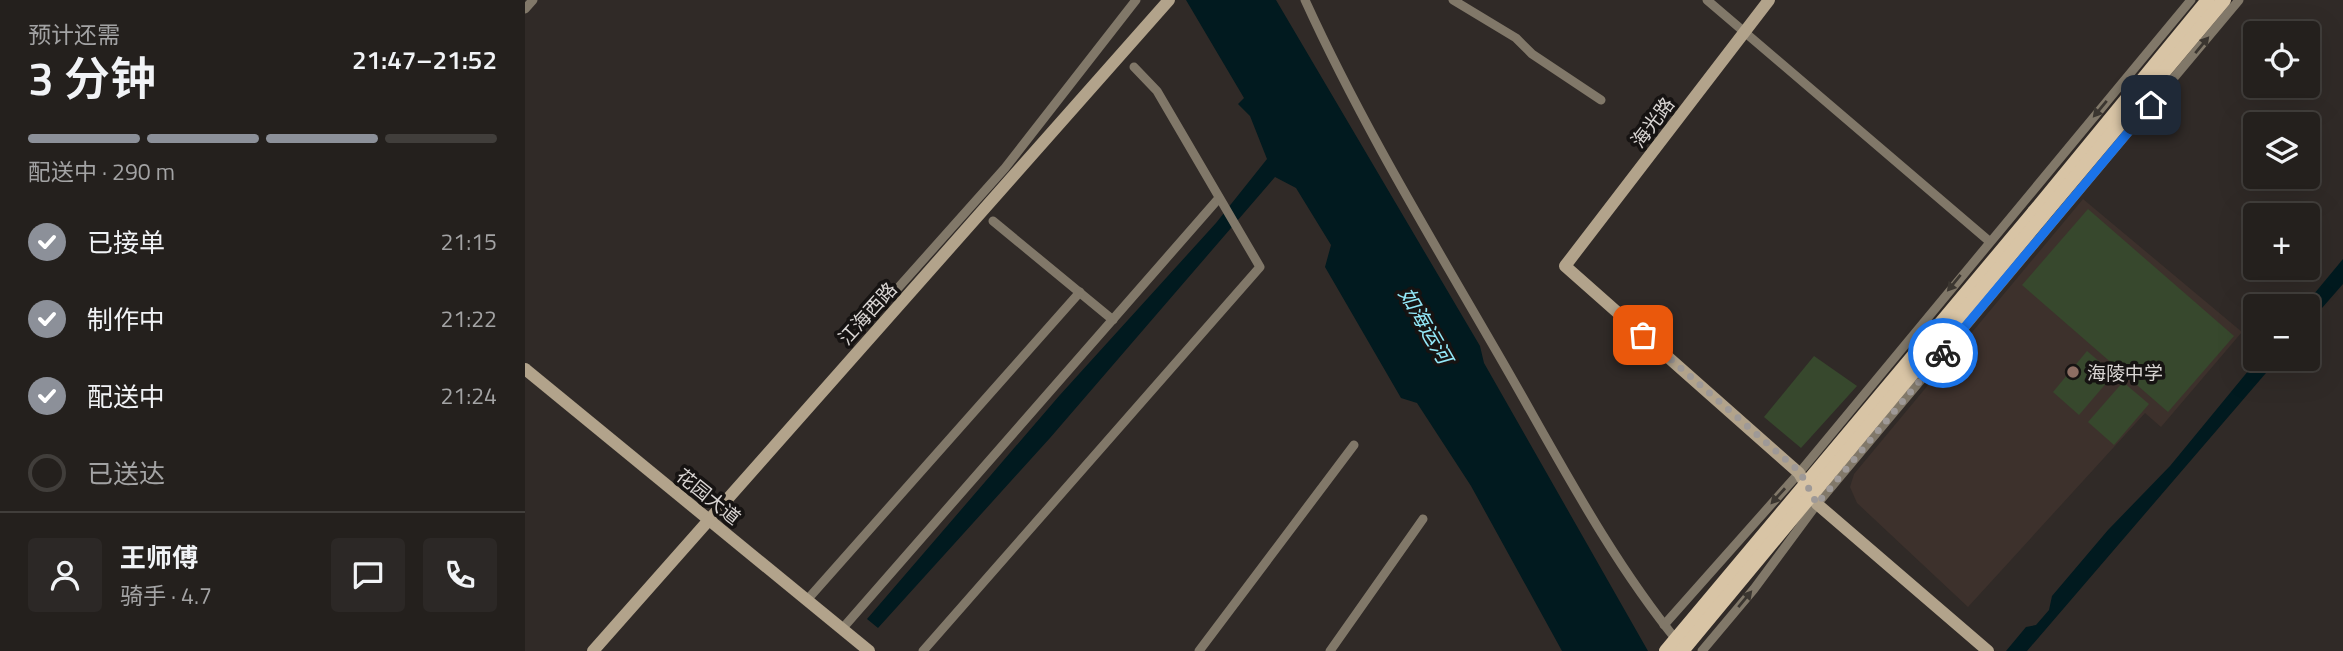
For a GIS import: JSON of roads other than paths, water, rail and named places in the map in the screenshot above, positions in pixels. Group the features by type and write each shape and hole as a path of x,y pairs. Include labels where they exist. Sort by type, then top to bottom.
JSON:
{"main road":[{"path":"1684,651 2208,0"},
{"path":"1666,651 2224,0"}],"street":[{"path":"525,9 533,0"},
{"path":"898,288 1005,168 1136,0"},
{"name":"江海西路","path":"593,651 1169,0"},
{"path":"1305,0 1360,113 1579,494 1644,601 1684,651"},
{"path":"1453,0 1516,38 1532,54 1601,100"},
{"path":"1707,0 1989,241"},
{"name":"海光路","path":"1769,0 1565,266 1800,472"},
{"path":"1664,625 1800,472 2191,0"},
{"path":"1702,651 1754,589 1817,504 2239,0"},
{"path":"923,651 1260,267 1157,91 1134,67"},
{"path":"842,629 1113,320 1221,202"},
{"path":"993,221 1113,320"},
{"path":"807,600 1080,292"},
{"name":"花园大道","path":"525,369 869,651"},
{"path":"1199,651 1354,445"},
{"path":"1800,472 1817,504 1989,651"},
{"path":"1330,651 1423,519"}],"water":[{"name":"如海运河","path":"1186,0 1276,0 1480,346 1484,363 1648,651 1562,651 1471,486 1417,403 1401,398 1325,267 1331,245 1296,188 1275,177 1050,438 878,628 867,619 1059,396 1216,223 1267,159 1250,116 1238,104 1244,98"},
{"path":"2343,259 2343,284 2320,310 2320,294 2314,294"},
{"path":"2248,371 2268,371 2027,651 2006,651 2026,627 2036,625 2049,610 2052,596 2108,530 2170,466"}],"place":[{"name":"海陵中学","path":"2073,372"}]}
